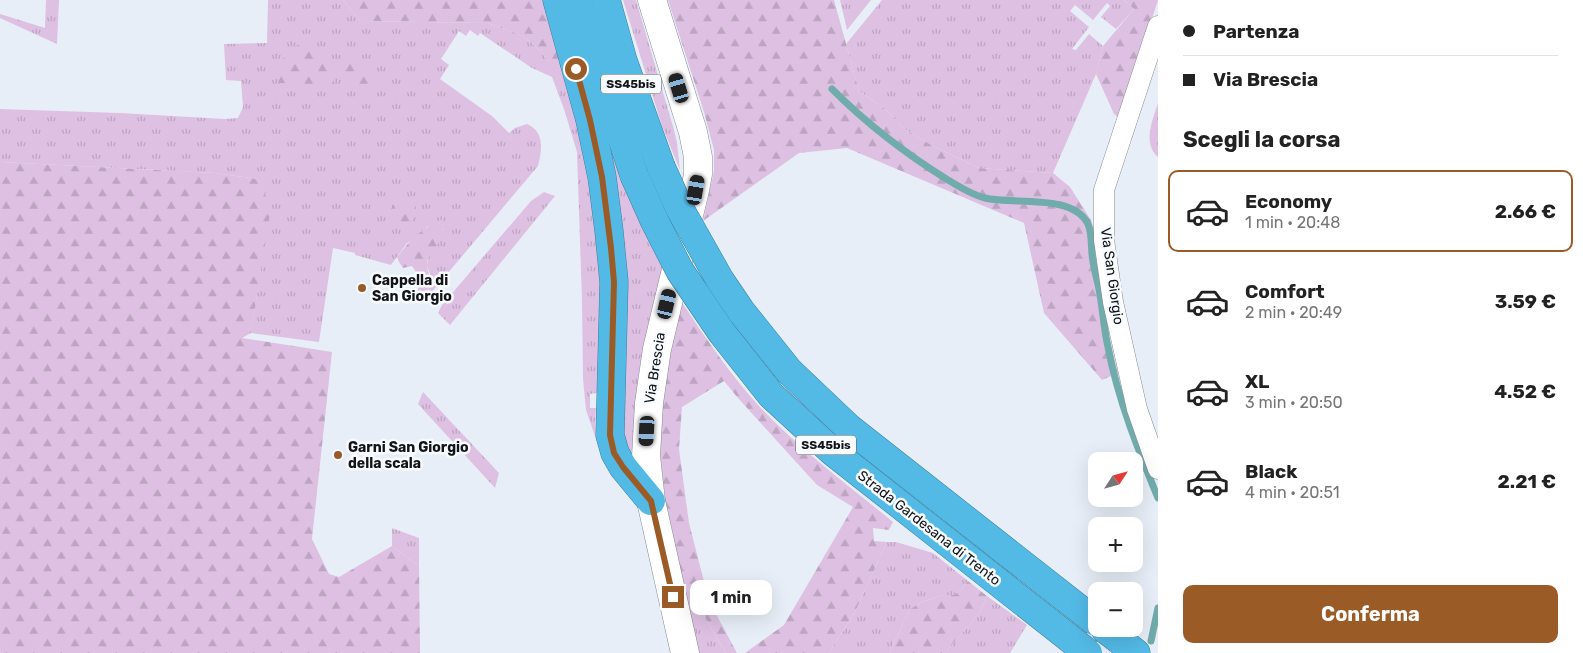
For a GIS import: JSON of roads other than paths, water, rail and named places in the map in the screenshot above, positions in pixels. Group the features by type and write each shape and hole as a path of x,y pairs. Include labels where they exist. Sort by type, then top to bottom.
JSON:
{"highway":[{"path":"557,0 590,120 602,177 608,222 614,282 610,435 614,453 651,501"},
{"name":"Strada Gardesana di Trento","path":"577,0 634,176 680,271 722,333 771,395 833,452 1088,653"},
{"name":"SS45bis","path":"606,0 623,61 661,167 680,209 720,280 741,311 789,371 849,428 1088,616"},
{"path":"1115,637 1136,653"}],"street":[{"name":"Via Brescia","path":"652,0 693,132 698,157 696,190 657,349 648,403 646,456 651,501 685,653"},
{"name":"Via San Giorgio","path":"1158,26 1104,190 1104,240 1113,302 1137,410 1158,470"}],"waterway":[{"path":"832,89 902,149 932,170 971,193 980,197 997,200 1056,204 1070,208 1080,214 1088,224 1112,367 1136,443 1158,498"},
{"path":"1151,641 1158,608"}],"place":[{"name":"Cappella di San Giorgio","path":"362,288"},
{"name":"Garni San Giorgio della scala","path":"338,455"}]}
